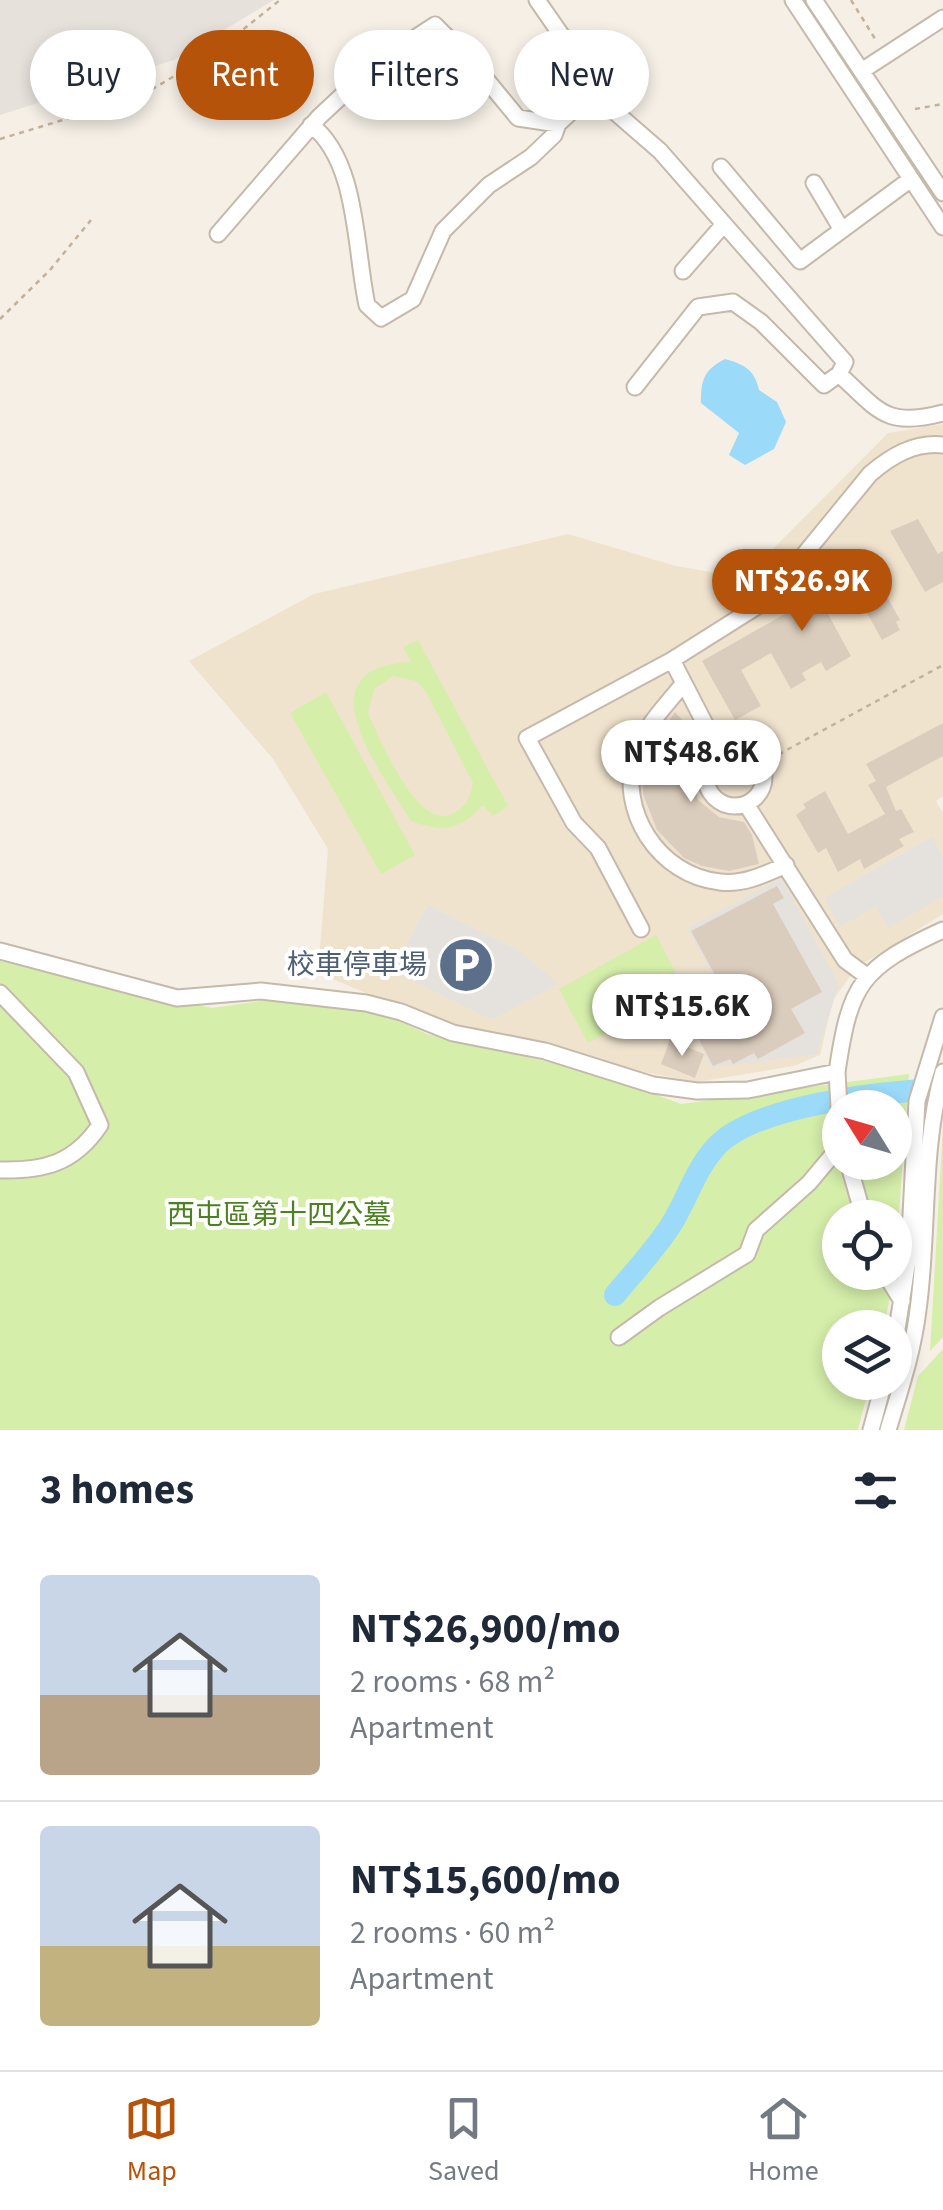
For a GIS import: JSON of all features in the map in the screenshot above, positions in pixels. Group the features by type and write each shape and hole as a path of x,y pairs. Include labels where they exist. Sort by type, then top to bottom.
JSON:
{"street":[{"path":"537,0 558,30"},
{"path":"793,0 943,227"},
{"path":"814,0 943,194"},
{"path":"862,70 943,18"},
{"path":"218,234 311,125 378,62 435,25 472,60 518,118 558,124"},
{"path":"311,125 327,137 342,163 367,305 382,318 413,299 443,231 488,185 532,157 554,135 562,120"},
{"path":"624,120 660,152 844,362 839,374 824,385 761,322 733,302 698,306 635,388"},
{"path":"720,167 800,261 911,179"},
{"path":"814,183 842,230"},
{"path":"683,271 724,224"},
{"path":"839,374 880,411 910,421 943,412"},
{"path":"642,929 598,848 574,824 527,738 672,660 767,600 870,474 908,449 943,445"},
{"path":"672,660 720,752"},
{"path":"684,683 658,714 636,751 629,788 636,818 658,851 689,874 722,883 754,879 786,865"},
{"path":"744,750 761,764 762,787 746,804 722,802 710,790 709,765 720,752 744,750"},
{"path":"746,804 844,960 868,977"},
{"path":"837,1090 836,1072 850,999 868,977 910,945 943,930"},
{"path":"0,951 178,998 261,992 366,1003 401,1012 453,1034 545,1051 652,1084 697,1091 748,1090 836,1072"},
{"path":"0,993 76,1072 100,1125 82,1146 45,1169 0,1170"},
{"path":"901,1310 909,1253 917,1101 943,1017"},
{"path":"888,1430 907,1371 918,1309 929,1140 943,1072"},
{"path":"620,1337 659,1308 748,1254 756,1230 822,1167"},
{"path":"895,1290 902,1302"},
{"path":"871,1430 879,1400"}],"path":[{"path":"0,138 139,97 216,52 280,0"},
{"path":"852,0 878,43"},
{"path":"914,109 943,104"},
{"path":"0,319 50,270 91,220"},
{"path":"761,764 943,664"}],"shaded area":[{"path":"0,0 274,0 224,30 176,30 176,59 156,66 156,30 30,30 30,106 0,115"},
{"path":"943,424 943,796 936,801 943,813 943,914 856,968 833,1000 820,1055 794,1066 696,1082 431,1020 318,973 328,849 273,759 189,661 314,594 568,534 676,566 744,578 888,433"},
{"path":"932,837 943,856 943,897 888,928 876,907 840,927 824,898"},
{"path":"781,878 839,984 817,1054 712,1068 685,1016 723,995 687,928"},
{"name":"校車停車場","path":"428,905 520,951 558,984 492,1020 392,971"}],"green space":[{"path":"418,640 508,806 493,816 483,805 467,820 450,827 411,821 369,751 358,726 354,702 359,682 377,668 411,662 403,647","holes":["393,676 416,681 426,692 473,783 467,801 452,814 439,815 413,797 368,714 374,689"]},
{"path":"326,692 415,855 381,874 290,713"},
{"path":"656,935 685,990 588,1043 559,989"},
{"name":"西屯區第十四公墓","path":"0,961 212,1008 275,999 375,1010 427,1034 600,1074 681,1104 909,1074 908,1090 822,1090 822,1180 901,1180 900,1200 822,1200 822,1290 892,1290 887,1310 822,1310 822,1400 866,1400 858,1430 0,1430"},
{"path":"943,1126 943,1337 930,1351"},
{"path":"943,1349 943,1430 904,1430 918,1376"}],"water":[{"path":"725,359 751,373 759,390 777,402 786,422 774,449 745,465 729,455 739,433 701,403 705,376"}],"building":[{"path":"918,519 938,554 943,551 943,582 925,592 890,531"},
{"path":"862,552 900,620 896,622 900,630 882,640 853,588 823,605 851,656 826,671 821,662 802,673 806,680 791,689 771,653 741,670 761,706 735,720 702,661 792,610 786,595"},
{"path":"675,712 703,744 692,774 698,800 719,817 744,822 752,835 759,864 729,871 702,866 684,858 657,830 643,794 643,775 650,747"},
{"path":"943,723 943,756 886,787 896,811 901,809 914,832 899,839 904,846 864,869 860,859 838,872 826,848 818,853 796,815 806,808 803,804 825,791 848,834 885,814 868,785 876,781 866,764"},
{"path":"777,886 784,898 773,904 822,992 791,1009 805,1033 758,1059 754,1053 733,1064 730,1059 713,1066 687,1017 727,997 691,931"},
{"path":"670,1040 704,1054 695,1078 661,1064"}],"waterway":[{"path":"615,1295 669,1228 708,1157 733,1133 758,1121 822,1103 943,1089"}],"place":[{"name":"校車停車場","path":"466,965"}]}
